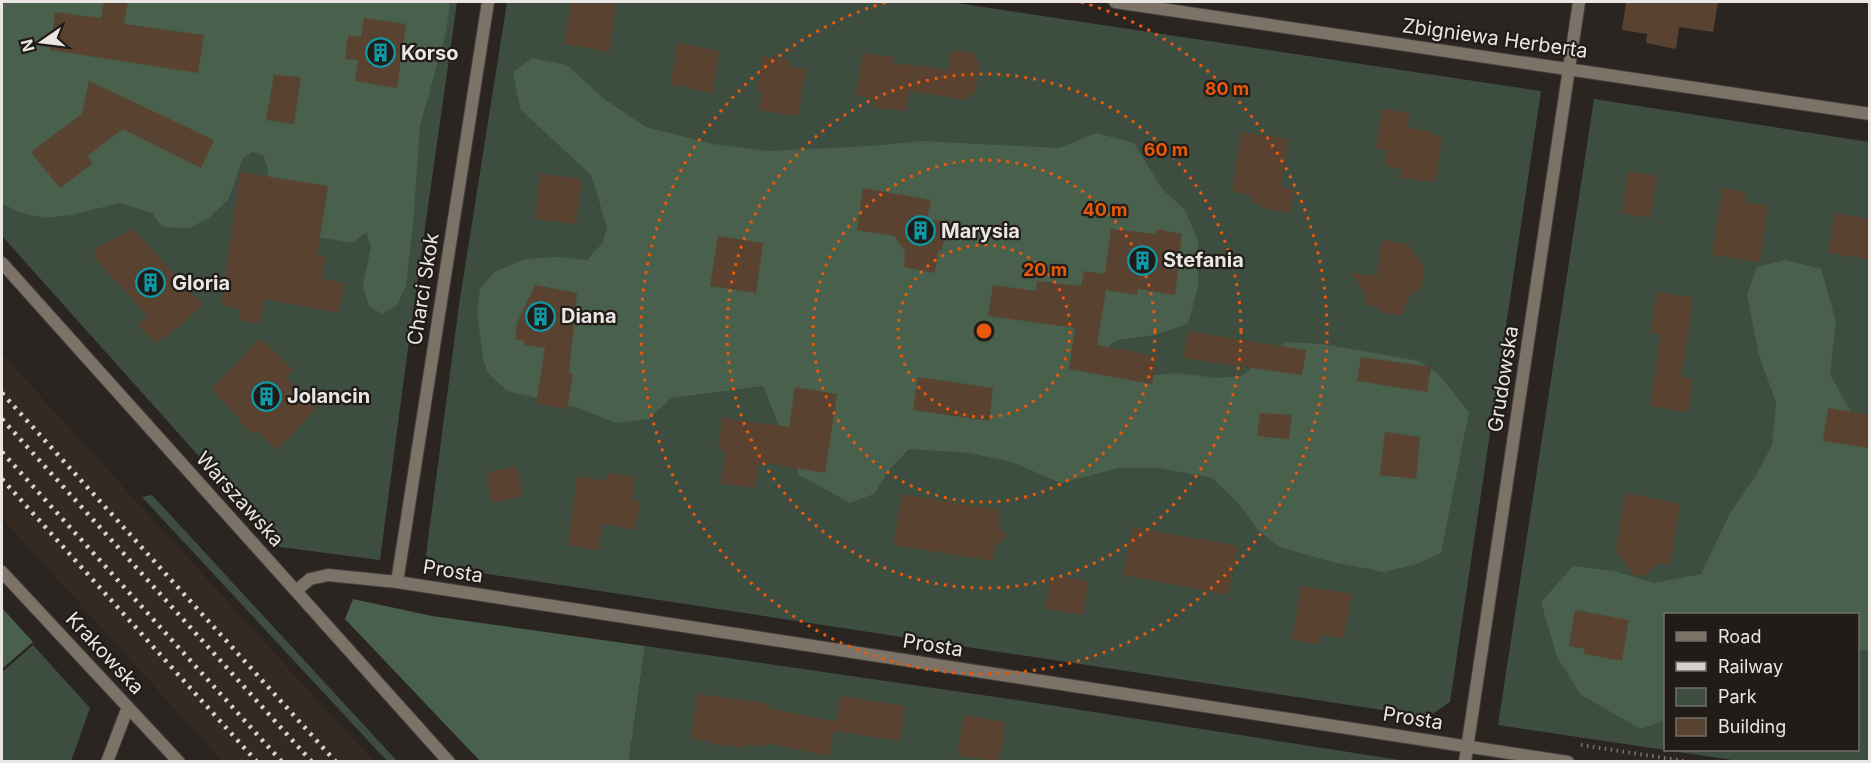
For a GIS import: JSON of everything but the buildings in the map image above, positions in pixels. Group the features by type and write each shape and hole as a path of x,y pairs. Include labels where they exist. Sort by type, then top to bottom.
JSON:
{"street":[{"name":"Charci Skok","path":"397,582 488,2"},
{"name":"Zbigniewa Herberta","path":"1115,2 1869,114"},
{"name":"Grudowska","path":"1465,762 1579,2"},
{"name":"Warszawska","path":"2,263 448,762"},
{"name":"Krakowska","path":"2,572 179,762"},
{"name":"Prosta","path":"296,591 309,579 328,575 397,582 1568,762"},
{"path":"107,762 128,707"}],"path":[{"path":"1578,745 1690,762"}],"shaded area":[{"path":"2,354 374,761 222,761 2,518"}],"green space":[{"path":"2,2 457,2 380,560 280,547 2,236"},
{"path":"2,2 450,2 446,33 420,126 406,286 397,305 382,314 369,306 363,285 371,247 366,232 353,243 298,234 266,192 268,168 263,155 252,152 243,158 228,200 209,218 189,228 162,227 152,213 120,203 71,215 44,218 18,212 2,203"},
{"path":"507,2 950,2 1541,91 1450,702 1428,717 435,566 426,555 459,305"},
{"path":"532,58 567,65 603,98 646,127 713,144 767,151 922,141 1059,148 1096,133 1134,143 1162,189 1185,210 1198,241 1198,287 1188,324 1155,335 1117,340 1090,360 1124,378 1176,373 1217,378 1241,376 1286,342 1322,344 1420,361 1439,375 1469,412 1441,553 1417,564 1384,572 1332,562 1279,547 1259,531 1238,503 1212,478 1159,468 1119,468 1061,483 1012,462 969,453 909,449 890,469 874,494 850,503 799,475 763,386 671,398 649,419 616,423 579,408 507,391 488,373 483,358 477,312 480,289 494,272 525,259 558,257 587,260 603,242 607,227 591,175 520,109 513,72"},
{"path":"1594,99 1869,142 1869,761 1739,761 1672,751 1859,751 1859,613 1664,613 1664,750 1498,725"},
{"path":"1785,260 1821,269 1836,321 1830,374 1856,422 1869,427 1869,651 1859,650 1859,613 1664,613 1664,720 1641,729 1581,695 1557,657 1541,602 1573,566 1614,571 1654,583 1701,574 1730,513 1755,477 1772,445 1776,403 1759,355 1747,294 1757,267"},
{"path":"152,495 397,761 387,761 142,497"},
{"path":"353,599 432,616 645,646 629,761 480,761 345,619"},
{"path":"2,608 33,642 2,669"},
{"path":"33,645 90,708 71,761 2,761 2,672"},
{"path":"645,646 1043,704 1406,761 629,762"}],"railway":[{"path":"2,393 336,762"},
{"path":"2,419 312,762"},
{"path":"2,452 282,762"},
{"path":"2,479 257,762"}],"place":[{"name":"Korso","path":"380,53"},
{"name":"Marysia","path":"920,231"},
{"name":"Stefania","path":"1142,260"},
{"name":"Gloria","path":"151,283"},
{"name":"Diana","path":"540,316"},
{"name":"Jolancin","path":"266,396"}]}
